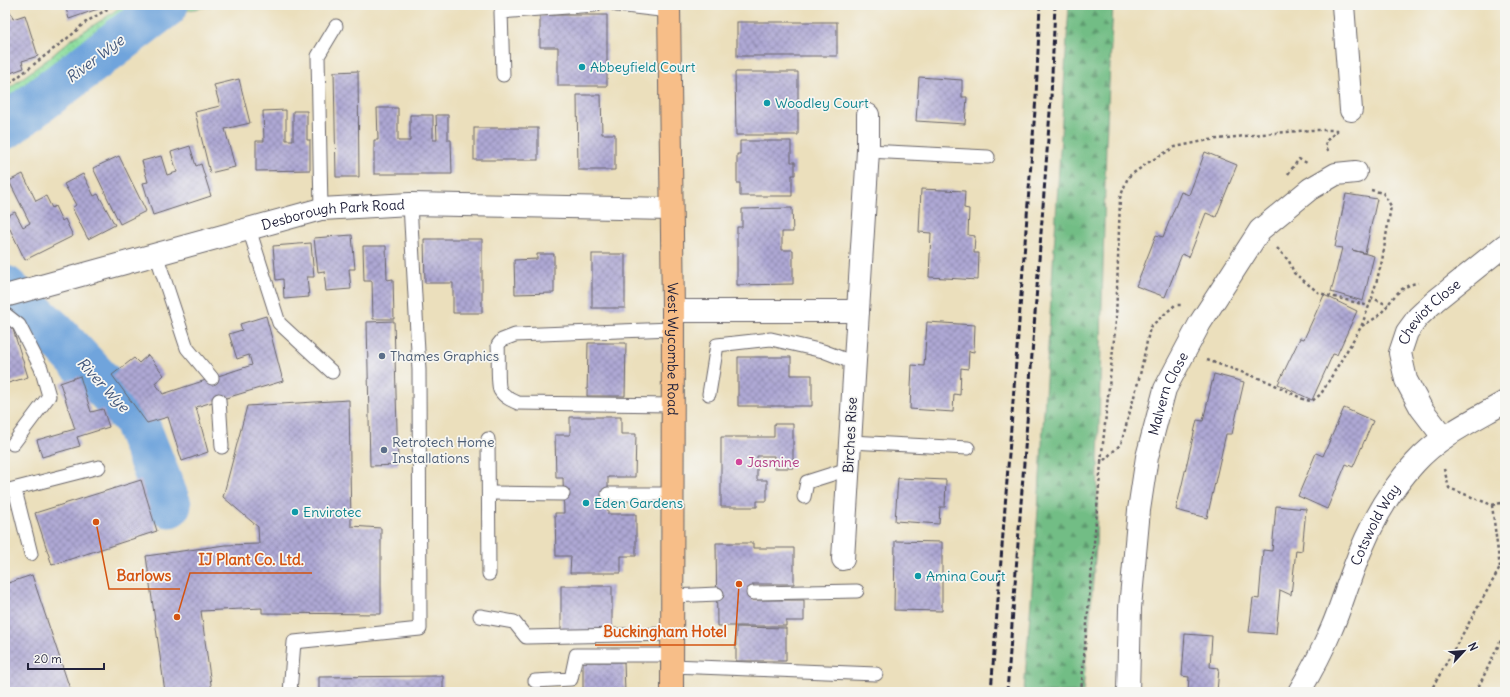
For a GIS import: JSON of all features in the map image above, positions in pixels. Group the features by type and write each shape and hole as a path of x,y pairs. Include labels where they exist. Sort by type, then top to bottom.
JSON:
{"main road":[{"name":"West Wycombe Road","path":"669,8 673,320 672,692"}],"street":[{"path":"1343,5 1351,110"},
{"name":"Birches Rise","path":"843,559 868,151 868,115"},
{"name":"Malvern Close","path":"1128,692 1130,608 1139,510 1147,457 1165,389 1200,324 1260,230 1310,189 1336,174 1356,172"},
{"name":"Desborough Park Road","path":"5,296 321,209 410,204 671,209"},
{"name":"Cheviot Close","path":"1444,438 1421,408 1406,380 1400,353 1407,332 1418,317 1435,301 1505,245"},
{"path":"673,320 858,311"},
{"name":"Cotswold Way","path":"1299,692 1314,668 1332,630 1352,571 1367,538 1391,493 1415,462 1444,438 1505,402"}],"lane":[{"path":"503,75 501,12 595,5"},
{"path":"617,5 669,8"},
{"path":"321,209 318,56 336,26"},
{"path":"868,151 988,157"},
{"path":"290,692 294,642 420,629 419,370 410,204"},
{"path":"249,229 279,323 332,372"},
{"path":"156,254 187,348 212,378"},
{"path":"5,314 19,326 41,368 49,396 13,444"},
{"path":"672,405 518,403 504,396 499,389 498,345 502,340 515,335 673,320"},
{"path":"709,394 717,345 771,339 823,351 854,363"},
{"path":"219,400 222,447"},
{"path":"488,439 489,574"},
{"path":"850,442 968,448"},
{"path":"31,554 10,490 99,467"},
{"path":"804,497 808,482 848,469"},
{"path":"489,493 564,494"},
{"path":"608,494 673,494"},
{"path":"753,593 857,591"},
{"path":"673,596 717,594"},
{"path":"480,616 514,622 526,637 876,674"},
{"path":"535,682 571,679 576,655 672,652"}],"path":[{"path":"5,87 74,33 83,24 114,5"},
{"path":"1101,463 1116,321 1120,198 1128,177 1149,162 1175,147 1209,140 1263,134 1311,130 1338,130"},
{"path":"1185,351 1261,378 1305,400 1312,401 1321,394 1361,327 1372,298 1382,261 1391,206 1383,193 1366,188 1356,172"},
{"path":"1290,261 1294,272 1318,293 1369,306"},
{"path":"1361,327 1377,316 1403,288 1422,282"},
{"path":"1372,298 1388,305"},
{"path":"1449,488 1492,505 1505,502"},
{"path":"1492,505 1500,568"},
{"path":"1430,692 1505,559"},
{"path":"1476,692 1505,632"}],"green space":[{"path":"123,5 214,5 179,12 83,77 5,135 5,91 73,38"},
{"path":"1069,5 1113,5 1106,144 1096,547 1083,692 1024,692 1038,510"}],"building":[{"path":"65,5 109,5 69,19"},
{"path":"11,13 13,19 25,15 38,56 22,61 24,68 5,75 5,15"},
{"name":"Abbeyfield Court","path":"540,15 607,15 607,86 558,86 558,47 540,47"},
{"path":"737,22 837,22 837,56 737,56"},
{"path":"358,71 359,177 336,177 334,72"},
{"name":"Woodley Court","path":"735,72 798,72 798,135 736,135"},
{"path":"919,77 962,80 962,97 967,97 965,124 916,121"},
{"path":"239,79 250,123 225,129 235,167 210,173 195,112 220,106 214,85"},
{"path":"577,95 601,95 602,134 615,134 615,170 578,170"},
{"path":"377,108 398,108 398,141 410,141 410,115 433,115 433,140 437,140 436,115 448,115 448,140 451,140 452,174 374,174 374,140 378,140"},
{"path":"286,110 286,140 293,140 293,111 307,111 307,140 310,140 310,170 256,171 256,141 264,141 263,111"},
{"path":"474,128 538,128 538,160 474,160"},
{"path":"740,141 791,141 791,162 795,162 795,175 792,175 792,196 740,196 740,183 737,183 737,154 740,154"},
{"path":"190,146 196,166 201,164 211,196 153,215 143,183 148,182 142,161 161,156 167,175 177,172 171,152"},
{"path":"1205,152 1237,165 1216,217 1206,213 1189,257 1182,254 1165,297 1136,286 1156,235 1163,237 1181,192 1189,195"},
{"path":"119,156 146,211 120,224 93,168"},
{"path":"23,174 36,201 46,196 52,208 55,206 62,221 65,219 73,236 25,260 8,225 5,227 5,212 7,216 15,212 23,227 30,223 9,181"},
{"path":"83,174 94,196 98,194 115,225 88,239 72,208 76,205 64,184"},
{"path":"921,189 965,191 964,208 969,209 968,235 975,236 974,253 979,253 978,280 929,277 931,233 919,232"},
{"path":"1346,194 1377,199 1365,253 1352,250 1374,256 1363,301 1331,292 1342,248 1335,247"},
{"path":"792,208 793,232 782,232 782,250 793,250 793,284 737,285 737,227 742,227 742,209"},
{"path":"352,235 355,269 349,269 351,289 326,291 324,271 318,272 314,238"},
{"path":"424,239 482,239 482,313 453,313 453,283 425,283"},
{"path":"311,243 314,277 307,277 309,297 284,299 283,279 276,280 273,246"},
{"path":"363,246 386,246 387,280 393,279 394,319 373,319 372,281 364,281"},
{"path":"537,254 554,254 554,293 515,294 514,260 537,259"},
{"path":"592,254 625,254 625,308 592,308"},
{"path":"1324,295 1357,311 1337,355 1333,354 1312,400 1278,384 1300,338 1304,339"},
{"path":"266,316 283,381 196,407 208,452 182,461 168,417 147,423 112,375 134,358 139,363 148,355 164,375 155,383 163,394 252,365 249,355 237,359 229,334 242,330 240,324"},
{"path":"394,321 398,465 370,466 367,322"},
{"path":"927,322 975,325 974,352 969,351 968,369 961,368 960,395 954,394 953,412 910,409 912,365 924,366"},
{"path":"12,326 28,377 5,384 5,328"},
{"path":"588,343 626,343 625,396 587,396"},
{"path":"738,357 791,357 791,375 812,375 812,406 738,406"},
{"path":"1214,374 1244,382 1232,434 1226,434 1207,518 1176,510 1197,420 1203,421"},
{"path":"80,376 91,412 103,409 109,427 77,437 80,446 42,457 37,440 75,429 60,383"},
{"name":"Envirotec","path":"349,400 351,526 381,528 381,614 262,613 262,608 201,611 212,692 165,692 146,556 225,545 259,544 258,527 223,497 247,406"},
{"path":"1344,408 1373,421 1353,467 1346,464 1327,509 1298,496 1316,453 1323,456"},
{"name":"Eden Gardens","path":"570,417 621,417 621,434 636,434 635,477 608,477 608,514 636,514 636,556 621,556 621,573 570,573 571,556 556,556 555,513 564,513 563,478 556,478 555,435 570,435"},
{"name":"Jasmine","path":"774,424 793,424 793,468 774,468 774,456 757,456 757,480 767,480 767,501 757,501 757,507 721,507 721,437 774,437"},
{"path":"898,478 946,480 945,507 940,507 939,524 895,521"},
{"path":"141,480 157,531 52,565 35,513"},
{"path":"1276,506 1306,509 1302,551 1296,550 1291,595 1280,590 1276,634 1249,632 1253,598 1259,599 1263,550 1272,551"},
{"name":"Amina Court","path":"895,541 942,542 942,611 894,610"},
{"path":"716,543 753,543 753,548 794,548 794,584 753,584 753,600 804,600 804,621 786,621 786,626 717,626"},
{"path":"32,575 71,692 5,692 5,584"},
{"path":"561,586 612,586 612,632 561,632"},
{"path":"736,627 786,628 786,661 736,661"},
{"path":"1185,634 1212,636 1210,667 1219,668 1217,692 1188,692 1189,677 1182,676"},
{"path":"583,662 624,662 625,692 583,692"},
{"path":"443,676 443,692 319,692 319,677"}],"waterway":[{"name":"River Wye","path":"5,127 166,5"},
{"name":"River Wye","path":"5,288 52,331 135,419 169,505"}],"railway":[{"path":"991,692 1036,97 1040,5"},
{"path":"1007,692 1051,98 1055,5"}],"place":[{"name":"Abbeyfield Court","path":"582,67"},
{"name":"Woodley Court","path":"767,103"},
{"name":"Thames Graphics","path":"382,356"},
{"name":"Retrotech Home Installations","path":"384,450"},
{"name":"Jasmine","path":"739,462"},
{"name":"Eden Gardens","path":"586,503"},
{"name":"Envirotec","path":"295,512"},
{"name":"Barlows","path":"96,522"},
{"name":"Amina Court","path":"918,576"},
{"name":"Buckingham Hotel","path":"739,584"},
{"name":"IJ Plant Co. Ltd.","path":"177,617"}]}
